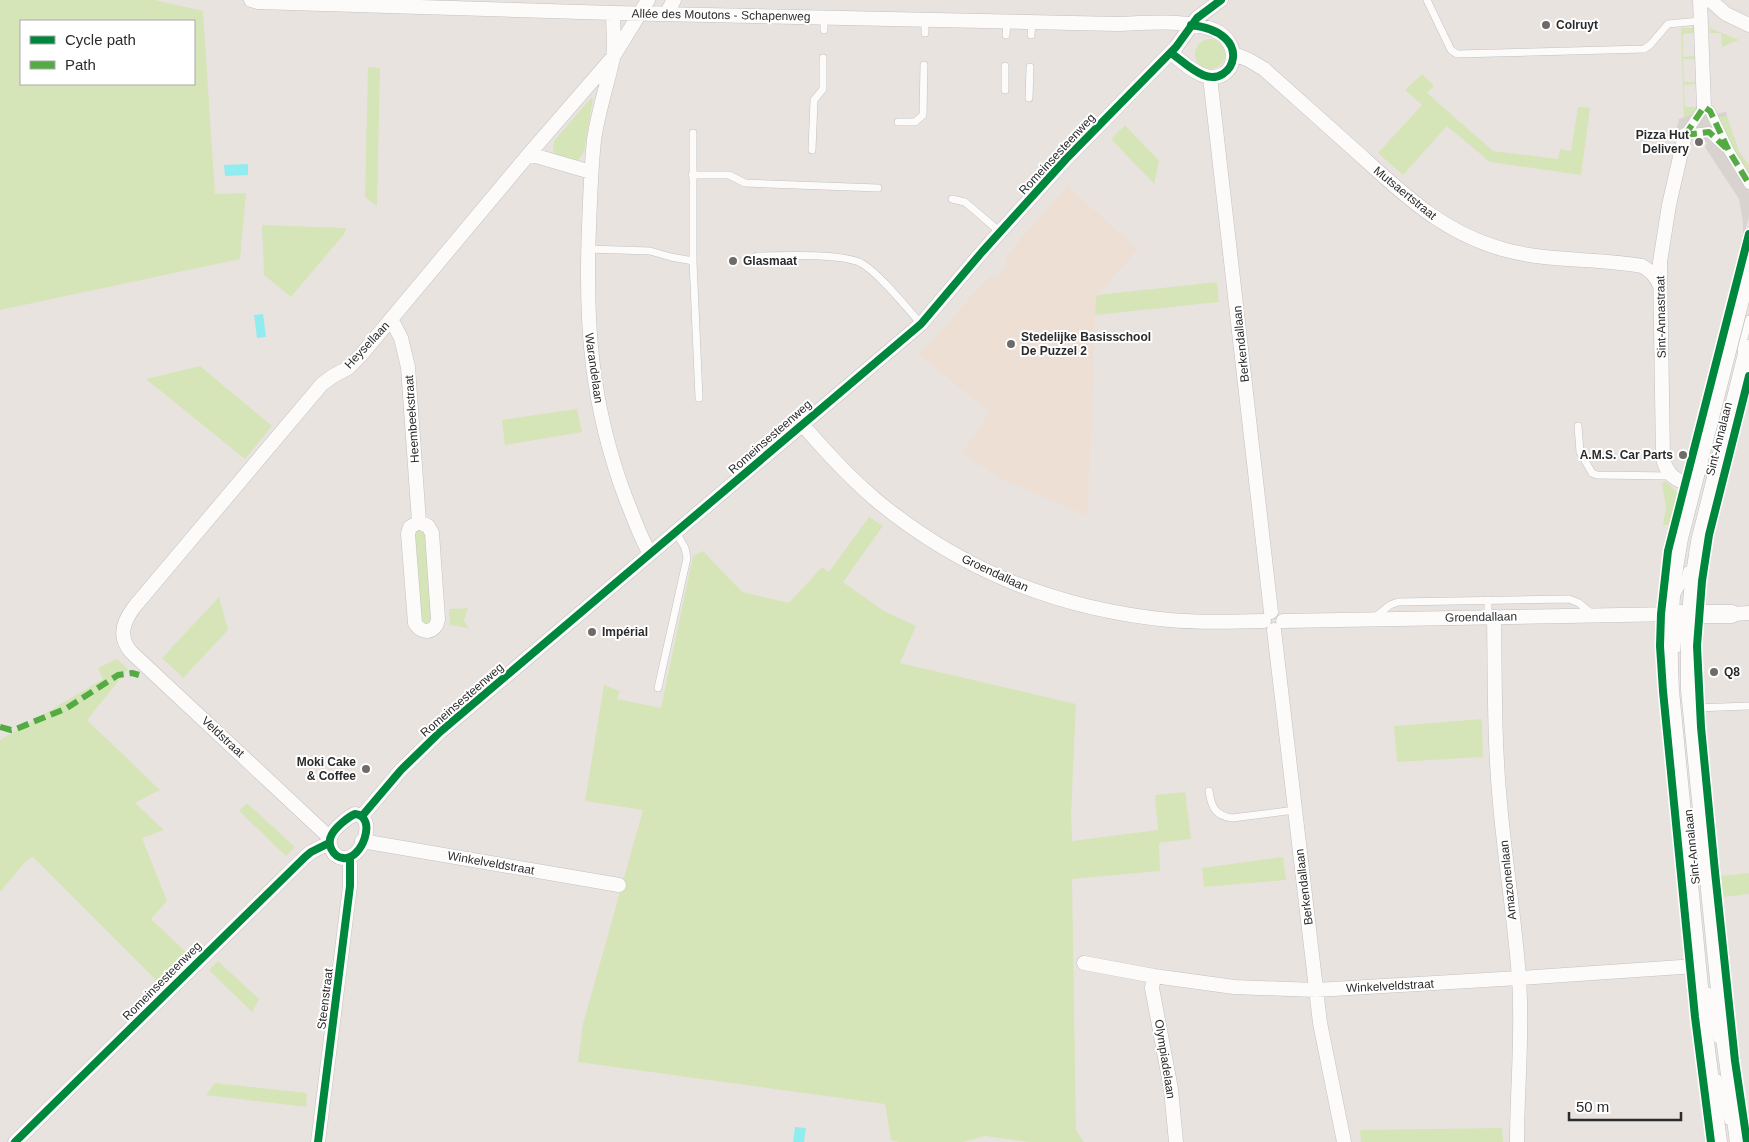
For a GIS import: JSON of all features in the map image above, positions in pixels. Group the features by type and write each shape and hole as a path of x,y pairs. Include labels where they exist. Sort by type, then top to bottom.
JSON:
{"main road":[{"name":"Sint-Annalaan","path":"1730,1132 1725,1030 1691,690 1684,598 1671,572 1749,261"},
{"name":"Sint-Annalaan","path":"1730,1132 1700,976 1669,691 1666,646 1684,598 1742,403 1749,350"}],"street":[{"name":"Allée des Moutons - Schapenweg","path":"251,0 666,14 824,24 1032,29 1118,24 1160,23 1191,25"},
{"name":"Warandelaan","path":"613,57 648,0"},
{"path":"666,14 674,0"},
{"name":"Romeinsesteenweg","path":"15,1142 304,857 330,841 332,833 352,815 362,816 401,770 433,738 920,324 1066,159 1171,53 1202,13 1221,0"},
{"path":"1685,135 1704,107 1700,0"},
{"path":"1710,0 1726,14 1749,25"},
{"name":"Warandelaan","path":"613,13 613,57 598,114 591,172 588,249 590,347 602,420 618,477 643,542 650,554"},
{"path":"1171,53 1197,72 1210,77 1218,76 1229,68 1234,54 1228,40 1222,35 1204,27 1191,25"},
{"name":"Mutsaertstraat","path":"1234,54 1250,60 1264,69 1407,198 1446,226 1492,246 1517,253 1642,266 1650,270 1660,286"},
{"name":"Heysellaan","path":"123,632 128,615 322,384 354,363 613,57"},
{"name":"Berkendallaan","path":"1210,77 1322,1039 1344,1142"},
{"path":"1704,107 1710,111 1749,184"},
{"path":"1685,135 1708,132 1730,151"},
{"name":"Sint-Annastraat","path":"1671,476 1663,459 1660,262 1669,205 1685,135"},
{"path":"529,154 591,172"},
{"name":"Heembeekstraat","path":"391,319 401,338 408,367 419,522"},
{"name":"Groendallaan","path":"802,424 854,479 896,515 949,551 1007,581 1079,604 1185,622 1594,615 1684,598"},
{"path":"1671,476 1692,485"},
{"path":"419,522 428,526 432,533 438,619 436,627 426,631 420,629 415,623 408,534 410,527 419,522"},
{"path":"1684,598 1741,614"},
{"name":"Amazonenlaan","path":"1491,617 1500,802 1519,978 1521,1043 1517,1142"},
{"name":"Veldstraat","path":"123,632 127,647 330,841"},
{"path":"330,841 330,848 337,856 350,858 360,850 367,824 362,816"},
{"name":"Winkelveldstraat","path":"362,842 619,885"},
{"name":"Steenstraat","path":"318,1142 350,886 350,858"},
{"name":"Winkelveldstraat","path":"1084,964 1154,976 1241,987 1316,990 1519,978 1700,976"},
{"name":"Olympiadelaan","path":"1154,976 1152,988 1171,1089 1176,1142"}],"lane":[{"path":"1427,0 1451,50 1455,54 1644,49 1650,45 1668,24 1700,21"},
{"path":"812,150 814,100 823,90 824,58"},
{"path":"898,122 915,122 923,115 924,65"},
{"path":"1005,66 1005,90"},
{"path":"1029,98 1030,67"},
{"path":"693,133 693,261 699,398"},
{"path":"692,175 729,176 745,183 878,188"},
{"path":"952,199 966,203 1000,232"},
{"path":"588,249 650,250 671,257 693,261"},
{"path":"757,256 841,257 859,262 872,271 920,324"},
{"name":"Sint-Annalaan","path":"1722,423 1749,319"},
{"path":"1578,426 1580,452 1592,474 1671,476"},
{"name":"Sint-Annalaan","path":"1692,547 1720,433"},
{"path":"658,688 686,564 685,548 676,532"},
{"name":"Sint-Annalaan","path":"1677,661 1684,598"},
{"path":"1372,619 1390,605 1398,602 1488,600 1569,599 1594,615"},
{"path":"1488,600 1491,617"},
{"name":"Sint-Annalaan","path":"1677,690 1700,922"},
{"path":"1693,708 1749,706"},
{"path":"1209,792 1214,809 1225,817 1232,818 1295,810"},
{"name":"Sint-Annalaan","path":"1700,976 1718,1048"},
{"name":"Sint-Annalaan","path":"1700,976 1714,1064"},
{"path":"1720,1056 1730,1132"},
{"path":"1717,1073 1730,1132"}],"shaded area":[{"path":"1696,107 1712,107 1716,114 1726,112 1727,116 1718,118 1725,135 1749,174 1749,217 1743,237 1743,222 1739,199 1705,147 1707,143 1676,132 1679,119 1696,113"},
{"name":"Stedelijke Basisschool De Puzzel 2","path":"1067,186 1138,249 1096,297 1090,473 1087,473 1089,486 1088,516 1002,479 962,453 989,412 918,354 989,276 998,276 1007,265 1006,256"}],"green space":[{"path":"0,0 155,0 203,11 215,194 246,193 240,259 0,310"},
{"path":"1681,28 1694,28 1694,33 1683,34 1683,57 1695,56 1695,59 1683,59 1684,82 1695,82 1695,84 1684,85 1685,107 1696,107 1696,113 1684,118"},
{"path":"1710,28 1739,40 1722,47 1721,33 1710,33"},
{"path":"1210,39 1221,43 1225,54 1221,65 1210,69 1199,65 1195,54 1199,43"},
{"path":"368,67 380,68 377,206 365,197"},
{"path":"1422,74 1434,86 1427,93 1493,151 1558,159 1560,149 1571,151 1578,107 1590,108 1581,175 1490,162 1447,126 1403,175 1378,153 1422,105 1405,90"},
{"path":"591,98 593,99 584,152 575,161 556,156 553,150 554,141"},
{"path":"1727,116 1739,151 1749,165 1749,174 1717,118"},
{"path":"1125,125 1159,161 1154,184 1111,139"},
{"path":"262,225 346,228 344,234 291,297 264,275"},
{"path":"1217,282 1219,302 1095,315 1096,297 1098,295"},
{"path":"200,366 272,426 245,459 146,379"},
{"path":"577,409 582,432 505,445 502,420"},
{"path":"1665,481 1678,493 1669,525 1663,525 1666,507 1662,484"},
{"path":"869,517 883,526 843,582 884,611 916,626 900,663 1076,704 1071,815 1072,841 1158,830 1155,795 1185,792 1191,839 1159,843 1160,871 1072,879 1076,1130 1084,1142 1030,1142 985,1136 963,1142 899,1142 891,1140 885,1104 578,1062 583,1024 643,810 585,801 604,685 620,691 617,699 661,708 693,556 703,551 742,592 789,603 822,567 829,572"},
{"path":"420,529 425,531 433,619 428,625 421,622 414,540 415,533"},
{"path":"219,597 228,630 183,678 162,658"},
{"path":"468,608 464,621 469,628 450,625 449,609"},
{"path":"117,659 128,669 87,720 160,790 135,803 164,830 142,838 167,901 151,919 188,954 159,983 33,857 26,861 0,892 0,740 103,679 98,668"},
{"path":"1482,719 1483,757 1397,762 1394,726"},
{"path":"247,803 295,847 286,856 239,811"},
{"path":"1283,857 1286,880 1204,887 1202,868"},
{"path":"1749,873 1749,894 1724,897 1721,876"},
{"path":"218,961 259,999 252,1012 209,970"},
{"path":"215,1083 307,1093 306,1107 206,1095"},
{"path":"1502,1128 1503,1142 1361,1142 1360,1130"}],"water":[{"path":"248,164 248,175 225,176 224,165"},
{"path":"263,314 266,337 257,338 254,315"},
{"path":"795,1127 806,1128 804,1142 793,1142"}],"marked path":[{"path":"1685,135 1704,107 1710,111 1729,151 1749,184"},
{"path":"1685,135 1709,132 1726,148"},
{"path":"0,727 11,730 16,729 67,708 118,675 132,673 139,675"}],"cycle path":[{"path":"362,816 401,770 440,732 921,324 982,252 1066,159 1176,47 1197,18 1221,0"},
{"path":"1171,53 1190,68 1203,75 1214,77 1223,74 1230,67 1233,58 1232,48 1225,38 1212,30 1191,25"},
{"path":"1711,1142 1695,1017 1663,691 1660,646 1661,614 1668,551 1749,234"},
{"path":"1747,1142 1735,1061 1715,872 1701,727 1697,646 1702,581 1709,535 1749,376"},
{"path":"355,814 362,817 366,822 365,838 356,853 350,857 339,857 330,846 330,838 339,825 355,814"},
{"path":"15,1142 305,857 329,843"},
{"path":"318,1142 350,886 350,858"}],"place":[{"name":"Colruyt","path":"1546,25"},
{"name":"Pizza Hut Delivery","path":"1699,142"},
{"name":"Glasmaat","path":"733,261"},
{"name":"Stedelijke Basisschool De Puzzel 2","path":"1011,344"},
{"name":"A.M.S. Car Parts","path":"1683,455"},
{"name":"Impérial","path":"592,632"},
{"name":"Q8","path":"1714,672"},
{"name":"Moki Cake & Coffee","path":"366,769"}]}
